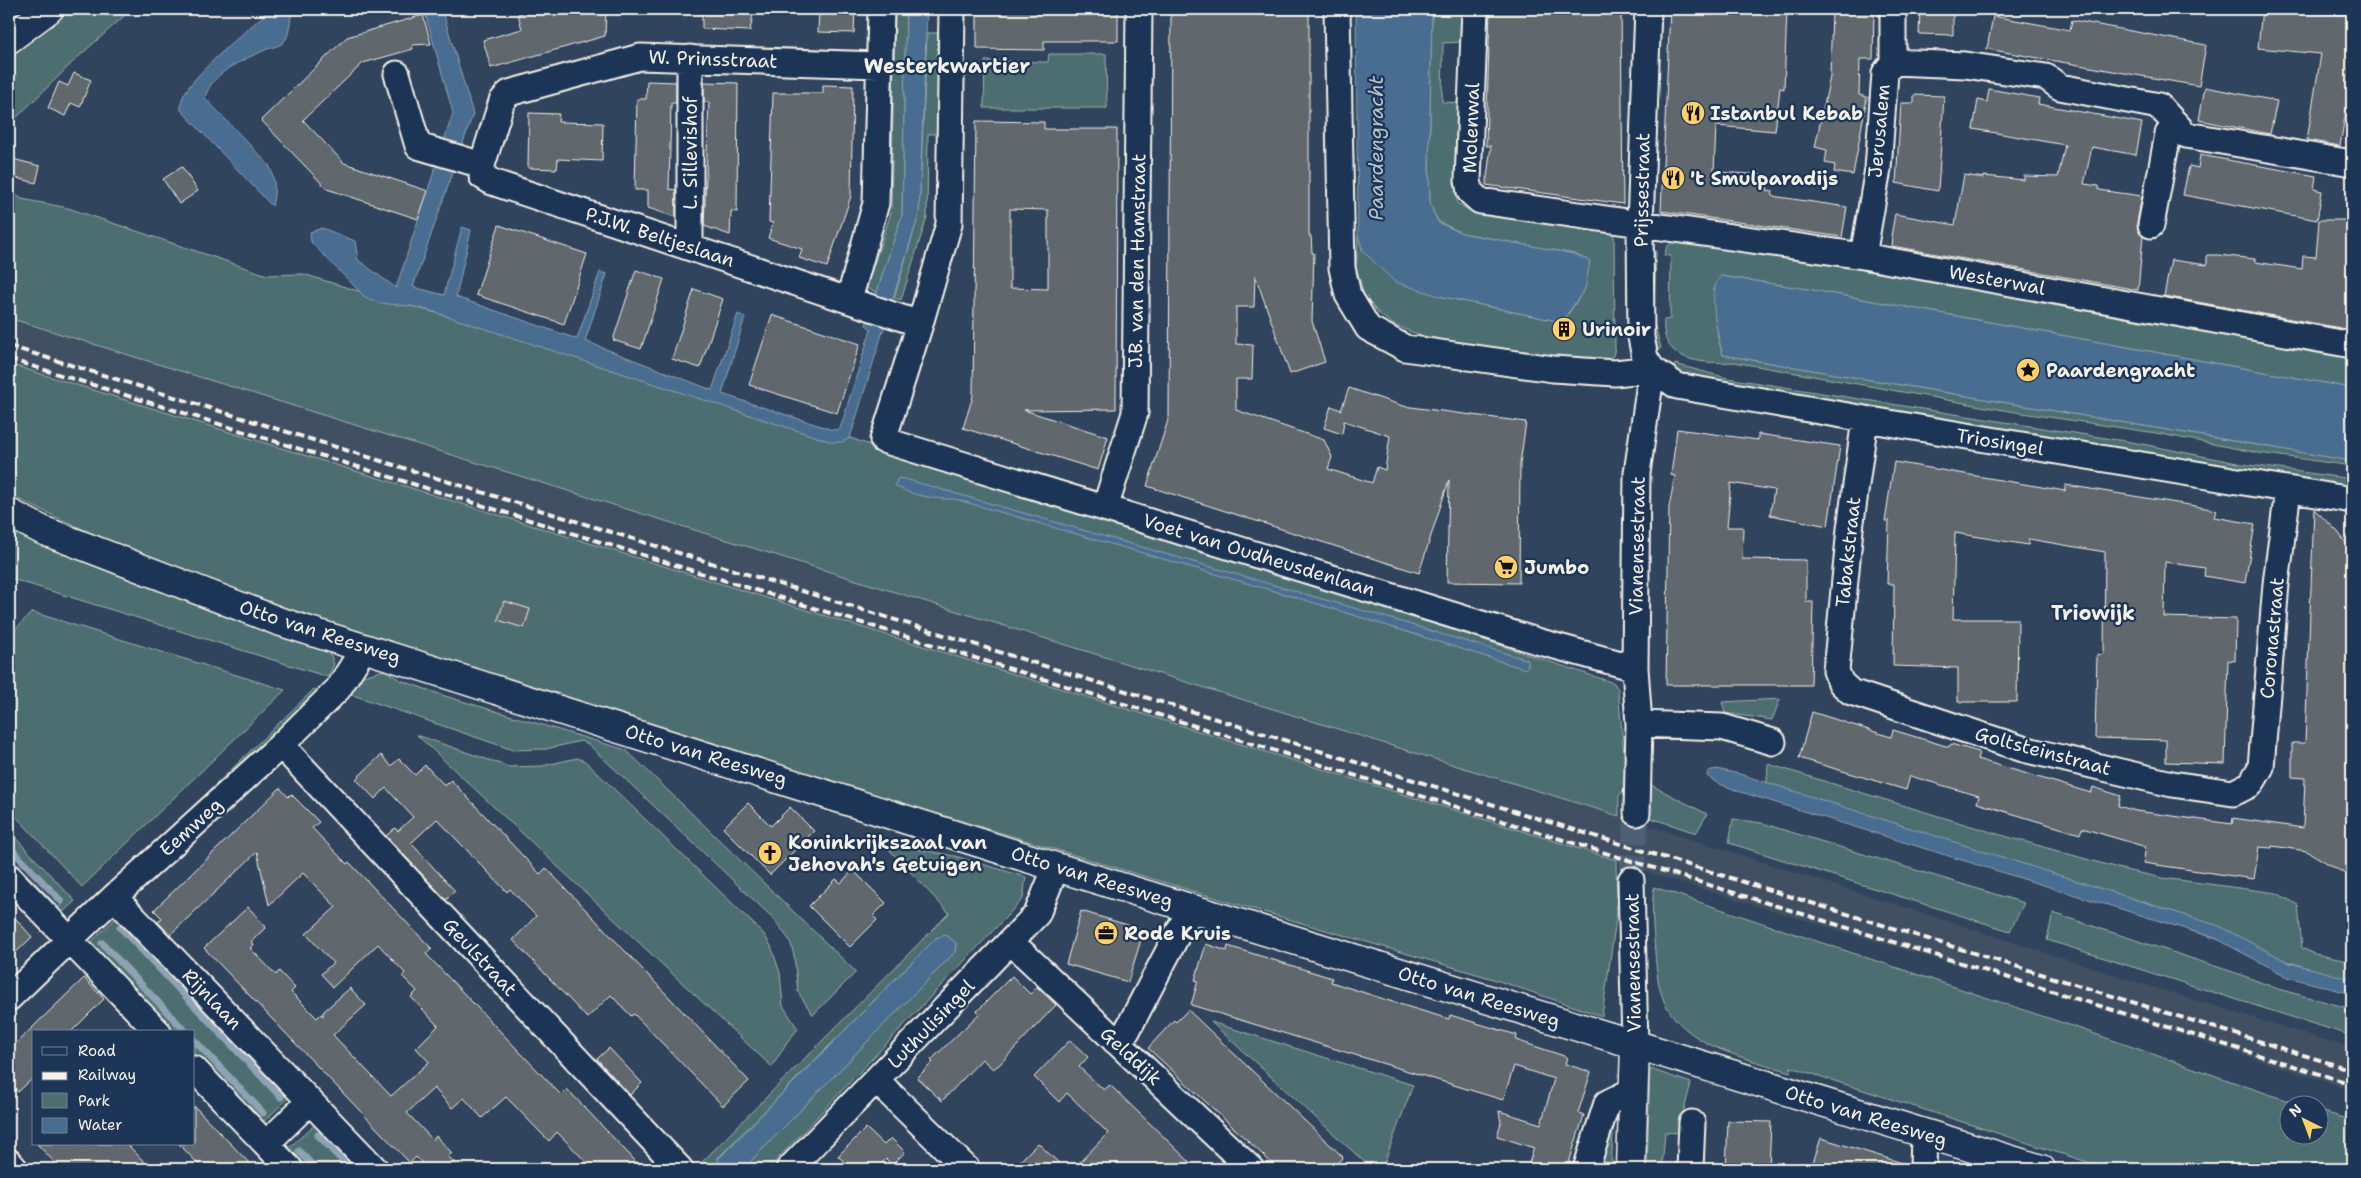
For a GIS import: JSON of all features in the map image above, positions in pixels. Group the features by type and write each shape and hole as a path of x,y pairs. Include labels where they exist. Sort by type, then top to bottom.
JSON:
{"street":[{"path":"9,39 48,9"},
{"path":"854,302 876,203 882,9"},
{"path":"912,322 948,224 952,9"},
{"name":"J.B. van den Hamstraat","path":"1105,508 1135,413 1139,9"},
{"path":"1337,9 1342,268 1348,295 1368,328 1405,348 1553,369 1615,373 1652,369"},
{"name":"Molenwal","path":"1475,9 1470,192 1480,201 1640,224"},
{"name":"Prijssestraat","path":"1648,9 1640,224 1641,337 1645,358 1652,369"},
{"name":"Jerusalem","path":"1863,256 1878,168 1885,73 1894,62 1893,9"},
{"name":"W. Prinsstraat","path":"473,162 502,101 509,93 640,57 879,65"},
{"name":"L. Sillevishof","path":"690,58 690,247"},
{"path":"1894,62 1965,65 2046,77 2060,87 2159,106 2186,135 2352,163"},
{"path":"397,74 418,146 473,162"},
{"path":"2151,225 2168,134 2176,125"},
{"name":"P.J.W. Beltjeslaan","path":"473,162 482,176 492,182 912,322"},
{"name":"Westerwal","path":"1640,224 1863,256 2352,345"},
{"name":"Voet van Oudheusdenlaan","path":"912,322 883,440 1537,641 1635,668"},
{"name":"Triosingel","path":"1652,369 1677,386 2352,500"},
{"name":"Vianensestraat","path":"1637,813 1639,724 1635,668 1637,474 1652,369"},
{"name":"Tabakstraat","path":"1841,683 1836,671 1850,529 1865,419"},
{"name":"Coronastraat","path":"2251,784 2261,768 2276,584 2288,490"},
{"name":"Otto van Reesweg","path":"9,513 42,530 269,617 364,648 1056,867 2041,1169"},
{"name":"Eemweg","path":"9,998 114,897 281,745 338,690 364,648"},
{"name":"Goltsteinstraat","path":"1841,683 1851,692 2046,755 2172,784 2225,792 2234,793 2251,784"},
{"path":"1639,724 1722,727 1773,742"},
{"name":"Geulstraat","path":"281,745 680,1169"},
{"name":"Luthulisingel","path":"789,1169 1037,914 1056,867"},
{"path":"9,877 156,1030"},
{"name":"Vianensestraat","path":"1632,880 1635,1046"},
{"name":"Rijnlaan","path":"114,897 375,1169"},
{"path":"1115,1041 1127,1031 1192,908"},
{"name":"Gelddijk","path":"1011,942 1251,1169"},
{"path":"1631,1169 1635,1046"},
{"path":"195,1070 290,1169"},
{"path":"876,1080 967,1169"},
{"path":"1586,1169 1607,1103 1634,1090"},
{"path":"266,1144 309,1102"},
{"path":"1690,1169 1692,1123"},
{"path":"1923,1169 1924,1134"},
{"path":"9,1162 16,1169"}],"shaded area":[{"path":"9,318 1619,816 2153,987 2352,1048 2352,1090 2034,988 1740,901 9,364"}],"green space":[{"path":"70,9 132,9 76,59 9,125 9,55"},
{"path":"895,9 906,9 902,215 877,292 866,288 891,213"},
{"path":"1432,9 1466,9 1464,42 1443,43 1442,102 1461,103 1457,203 1469,210 1614,233 1615,348 1613,356 1604,361 1500,351 1419,335 1394,325 1378,313 1364,295 1356,267 1358,235 1363,251 1439,296 1557,321 1564,320 1585,289 1579,257 1574,254 1462,233 1439,222 1434,214 1430,202 1429,166"},
{"path":"927,33 942,33 943,134 928,134 927,217 901,300 894,298 919,214"},
{"path":"1049,54 1106,54 1107,108 984,108 985,61 1048,62"},
{"path":"9,191 22,199 68,208 267,275 303,274 384,299 474,323 831,436 850,438 1005,492 1472,636 1614,683 1618,689 1627,786 1619,796 1619,816 9,318"},
{"path":"1647,241 1656,252 1654,323 1661,348 1653,353"},
{"path":"1674,241 1819,260 2352,357 2352,388 1807,289 1721,276 1714,289 1718,339 1723,355 2352,461 2352,466 2259,453 2156,433 2009,411 1734,362 1697,361 1686,358 1669,345 1665,334 1664,320 1670,319 1671,256 1664,255 1667,247"},
{"path":"9,364 1616,860 1617,912 1602,1016 1490,978 1219,899 514,685 308,616 113,543 9,495"},
{"path":"1675,364 1727,378 2137,443 2242,464 2352,479 2352,492 1671,372"},
{"path":"9,527 159,591 330,653 334,664 328,677 9,578"},
{"path":"32,612 285,690 82,887 9,809 9,636"},
{"path":"385,670 400,680 445,696 626,750 856,972 813,1015 798,992 794,955 790,941 774,919 589,745 581,741 546,749 513,750 347,693 363,676"},
{"path":"314,689 324,692 95,902"},
{"path":"1780,699 1772,720 1725,713 1722,702"},
{"path":"417,735 509,767 542,766 577,758 585,761 763,933 771,946 780,973 783,1006 798,1029 787,1042 772,1067"},
{"path":"1768,764 1994,833 2125,870 2163,878 2277,893 2298,905 2302,948 2315,954 2352,962 2352,982 1766,795"},
{"path":"1651,785 1707,814 1696,833 1648,817"},
{"path":"1733,819 1761,823 2024,903 2010,931 1729,843"},
{"path":"9,831 75,901 59,916 9,865 9,856 59,907 64,901 9,842"},
{"path":"883,843 955,856 1026,877 1023,899 768,1169 743,1169 955,952 956,943 946,935 936,938 718,1158 720,1169 695,1169 949,913"},
{"path":"1654,887 2069,1025 2278,1097 2278,1146 2328,1146 2328,1113 2352,1120 2352,1169 2109,1169 1791,1067 1790,1072 1722,1050 1690,1033 1677,1021 1664,1001 1656,965"},
{"path":"121,913 296,1091 259,1126 195,1058 195,1030 168,1030 89,944"},
{"path":"2053,913 2239,974 2278,989 2352,1009 2352,1036 2047,940"},
{"path":"1211,1022 1413,1085 1382,1169 1372,1169"},
{"path":"1650,1069 1691,1083 1678,1133 1665,1132 1662,1169 1647,1169"},
{"path":"1614,1116 1611,1169 1598,1169"},
{"path":"320,1120 367,1169 300,1169 283,1153"}],"water":[{"path":"271,9 294,9 284,42 245,59 228,69 213,82 205,98 269,165 274,185 272,206 181,110 182,99 196,78 222,52"},
{"path":"424,9 442,9 473,114 413,287 444,295 462,227 471,230 456,297 577,339 600,272 607,274 585,341 712,390 738,314 745,317 722,394 833,430 840,429 871,329 866,325 902,215 906,9 927,9 919,214 850,438 842,442 832,442 431,311 410,306 379,303 365,297 311,242 310,232 322,228 355,241 358,260 396,288 453,113"},
{"path":"1356,9 1432,9 1429,166 1430,202 1434,214 1439,223 1462,233 1574,254 1590,261 1585,289 1563,320 1557,321 1439,296 1395,282 1363,251 1358,235"},
{"name":"Paardengracht","path":"1721,276 1807,289 2352,388 2352,461 1723,355 1714,314 1714,291"},
{"path":"898,478 1385,617 1528,660 1528,666 1525,669 1305,600 955,499 932,498 907,492 895,485"},
{"path":"1716,769 1740,774 2219,926 2290,963 2352,979 2352,994 2288,977 2215,938 1741,792 1717,783 1707,776 1708,771"},
{"path":"946,935 956,943 955,952 743,1169 720,1169 718,1159 936,938"}],"building":[{"path":"537,9 606,9 605,36 491,68 483,40 522,29 518,14"},
{"path":"702,9 754,9 750,31 702,29"},
{"path":"819,9 855,9 854,33 818,32"},
{"path":"977,9 1118,9 1118,41 1044,41 1044,50 977,49"},
{"path":"1171,9 1309,9 1309,236 1311,236 1312,253 1314,253 1312,321 1325,362 1290,374 1255,275 1254,307 1236,307 1236,344 1253,345 1252,379 1236,379 1236,410 1324,440 1332,457 1328,469 1372,483 1377,467 1385,470 1390,436 1344,421 1342,434 1324,428 1331,406 1341,410 1349,388 1403,406 1526,422 1520,464 1519,583 1447,582 1449,480 1419,573 1147,486 1169,417"},
{"path":"1490,9 1621,9 1623,204 1486,185 1491,146 1486,146"},
{"path":"1670,9 1787,9 1784,89 1780,88 1775,131 1716,126 1714,172 1769,175 1767,190 1773,191 1772,196 1847,207 1842,237 1661,211"},
{"path":"1832,9 1874,9 1873,59 1860,59 1859,95 1867,97 1853,175 1834,172 1835,165 1825,163 1827,150 1815,147 1830,77"},
{"path":"1920,9 1953,9 1953,35 1919,34"},
{"path":"2262,9 2352,15 2352,75 2340,146 2307,140 2321,54 2258,48"},
{"path":"423,15 431,44 412,45 413,49 363,63 303,120 344,163 428,191 418,219 327,189 261,120 347,37"},
{"path":"1993,16 2070,30 2072,20 2206,45 2199,86 1987,49"},
{"path":"74,73 91,80 80,107 71,103 65,116 48,108 59,82 68,86"},
{"path":"647,81 676,82 676,103 671,103 669,189 676,190 676,217 648,208 648,190 635,190 637,99 646,99"},
{"path":"704,82 738,83 737,212 731,211 730,235 704,226 709,102 704,102"},
{"path":"823,85 853,86 851,196 827,267 799,258 802,249 768,238 773,223 769,222 773,93 823,93"},
{"path":"2205,87 2277,101 2270,134 2199,120"},
{"path":"1989,89 2039,98 2038,104 2142,123 2136,155 2092,147 2084,184 2099,186 2099,190 2142,196 2137,223 2138,230 2143,236 2138,290 1892,246 1893,237 1891,236 1895,214 1955,225 1964,175 2024,180 2024,176 2058,177 2065,145 1973,129 1978,100 1987,102"},
{"path":"1914,95 1944,96 1938,191 1896,183 1901,103 1914,103"},
{"path":"529,113 559,114 558,122 603,123 602,161 558,159 557,169 528,168"},
{"path":"976,121 1044,122 1044,129 1117,129 1116,409 1024,410 1108,437 1098,470 963,428 973,396","holes":["1010,209 1048,210 1048,289 1010,288"]},
{"path":"2200,155 2316,176 2314,189 2322,191 2317,220 2183,195 2189,166 2198,168"},
{"path":"9,158 40,166 36,183 9,176"},
{"path":"182,167 198,191 179,204 163,179"},
{"path":"2319,220 2352,220 2352,313 2350,328 2346,327 2346,329 2164,296 2171,260 2207,265 2207,255 2218,255 2255,259 2255,262 2302,269 2303,256 2316,257"},
{"path":"499,225 587,254 564,324 476,295"},
{"path":"636,270 664,279 641,349 613,340"},
{"path":"694,289 723,299 700,368 672,359"},
{"path":"772,315 860,344 837,413 749,385"},
{"path":"1677,429 1758,440 1758,434 1840,446 1828,526 1770,515 1774,490 1731,483 1727,527 1743,527 1742,559 1806,560 1806,602 1813,602 1811,685 1666,685 1669,507 1675,476 1671,475"},
{"path":"1894,462 2065,491 2065,485 2195,506 2216,510 2214,517 2255,524 2245,583 2204,576 2205,568 2165,562 2164,617 2236,619 2235,661 2228,660 2225,764 2166,762 2166,740 2095,738 2097,655 2104,654 2105,552 2029,539 2028,545 1955,533 1953,619 2018,619 2017,702 1958,702 1958,668 1893,666 1894,584 1887,584 1889,521 1885,521"},
{"path":"2314,509 2338,532 2352,551 2352,878 2307,851 2272,846 2272,848 2259,847 2254,879 2143,863 2146,847 2082,828 2080,834 1977,803 1979,796 1910,776 1906,790 1799,758 1812,712 1891,737 1893,730 1949,747 1951,744 1979,752 1977,759 2091,793 2093,787 2121,796 2118,806 2136,811 2232,824 2233,818 2303,828 2305,778 2292,777 2292,743 2305,743"},
{"path":"504,601 530,609 524,628 498,620"},
{"path":"381,755 391,766 399,759 415,775 425,765 445,786 451,780 540,874 546,868 749,1081 723,1106 634,1014 631,1016 611,995 587,1018 513,940 536,916 510,889 507,892 437,819 411,843 455,891 446,900 386,836 395,828 398,831 413,817 386,788 375,799 356,779"},
{"path":"280,788 288,797 291,794 319,822 312,828 347,864 349,862 432,949 426,954 561,1095 567,1089 643,1169 593,1169 557,1132 549,1141 506,1097 482,1118 464,1098 452,1108 434,1088 407,1113 433,1140 436,1136 452,1153 448,1156 461,1169 428,1169 416,1157 410,1163 204,948 248,907 266,927 251,942 254,945 250,948 276,975 279,971 295,988 291,992 317,1018 321,1014 323,1016 323,1012 350,988 366,1005 333,1035 391,1096 429,1062 416,1048 438,1026 411,997 417,991 402,976 405,973 378,944 333,987 321,974 333,963 306,934 336,907 303,873 269,905 257,852 170,935 158,922 162,918 154,910"},
{"name":"Koninkrijkszaal van Jehovah's Getuigen","path":"748,803 771,826 790,807 814,831 770,875 723,828"},
{"path":"853,870 886,903 873,916 877,920 850,947 809,906 836,879 841,883"},
{"path":"9,911 32,937 9,959"},
{"path":"1081,911 1144,930 1128,982 1066,964"},
{"path":"1206,944 1227,951 1228,946 1332,978 1331,982 1399,1004 1449,1019 1450,1015 1517,1035 1516,1040 1567,1057 1565,1064 1591,1072 1578,1113 1584,1115 1567,1169 1527,1169 1534,1148 1497,1136 1501,1123 1499,1111 1541,1124 1554,1079 1514,1066 1503,1100 1191,1005 1198,981 1195,980"},
{"path":"1012,976 1030,994 1037,987 1056,1005 999,1065 993,1069 982,1059 942,1101 917,1078 933,1062 931,1060 979,1014 977,1011"},
{"path":"84,978 104,999 73,1030 32,1030 32,1079 18,1092 9,1082 9,1050"},
{"path":"1188,1010 1343,1157 1332,1169 1278,1169 1148,1048 1174,1020 1176,1022"},
{"path":"1070,1040 1088,1057 1079,1067 1104,1090 1110,1085 1197,1169 1073,1169 1108,1133 1067,1093 1059,1102 1034,1077"},
{"path":"609,1048 642,1083 630,1095 597,1059"},
{"path":"195,1107 255,1169 203,1169 181,1146 195,1146"},
{"path":"1728,1121 1771,1122 1769,1169 1726,1169"},
{"path":"866,1128 884,1145 891,1138 905,1152 892,1165 886,1159 876,1169 852,1169 838,1156"},
{"path":"1821,1138 1909,1165 1909,1169 1811,1169"},
{"path":"1038,1143 1065,1169 1012,1169"},
{"path":"39,1146 129,1146 151,1169 61,1169"}],"waterway":[{"path":"9,847 61,901"},
{"path":"120,927 281,1097"},
{"path":"102,943 184,1030"},
{"path":"195,1041 263,1113"},
{"path":"318,1135 350,1169"},
{"path":"299,1151 316,1169"}],"tunnel":[{"path":"1631,880 1637,813"}],"railway":[{"path":"9,346 2352,1070"},
{"path":"9,359 2352,1084"}],"place":[{"name":"Istanbul Kebab","path":"1693,113"},
{"name":"'t Smulparadijs","path":"1673,178"},
{"name":"Urinoir","path":"1564,329"},
{"name":"Paardengracht","path":"2028,370"},
{"name":"Jumbo","path":"1506,567"},
{"name":"Koninkrijkszaal van Jehovah's Getuigen","path":"770,853"},
{"name":"Rode Kruis","path":"1106,933"}],"district":[{"name":"Westerkwartier","path":"947,66"},
{"name":"Triowijk","path":"2093,613"}]}
